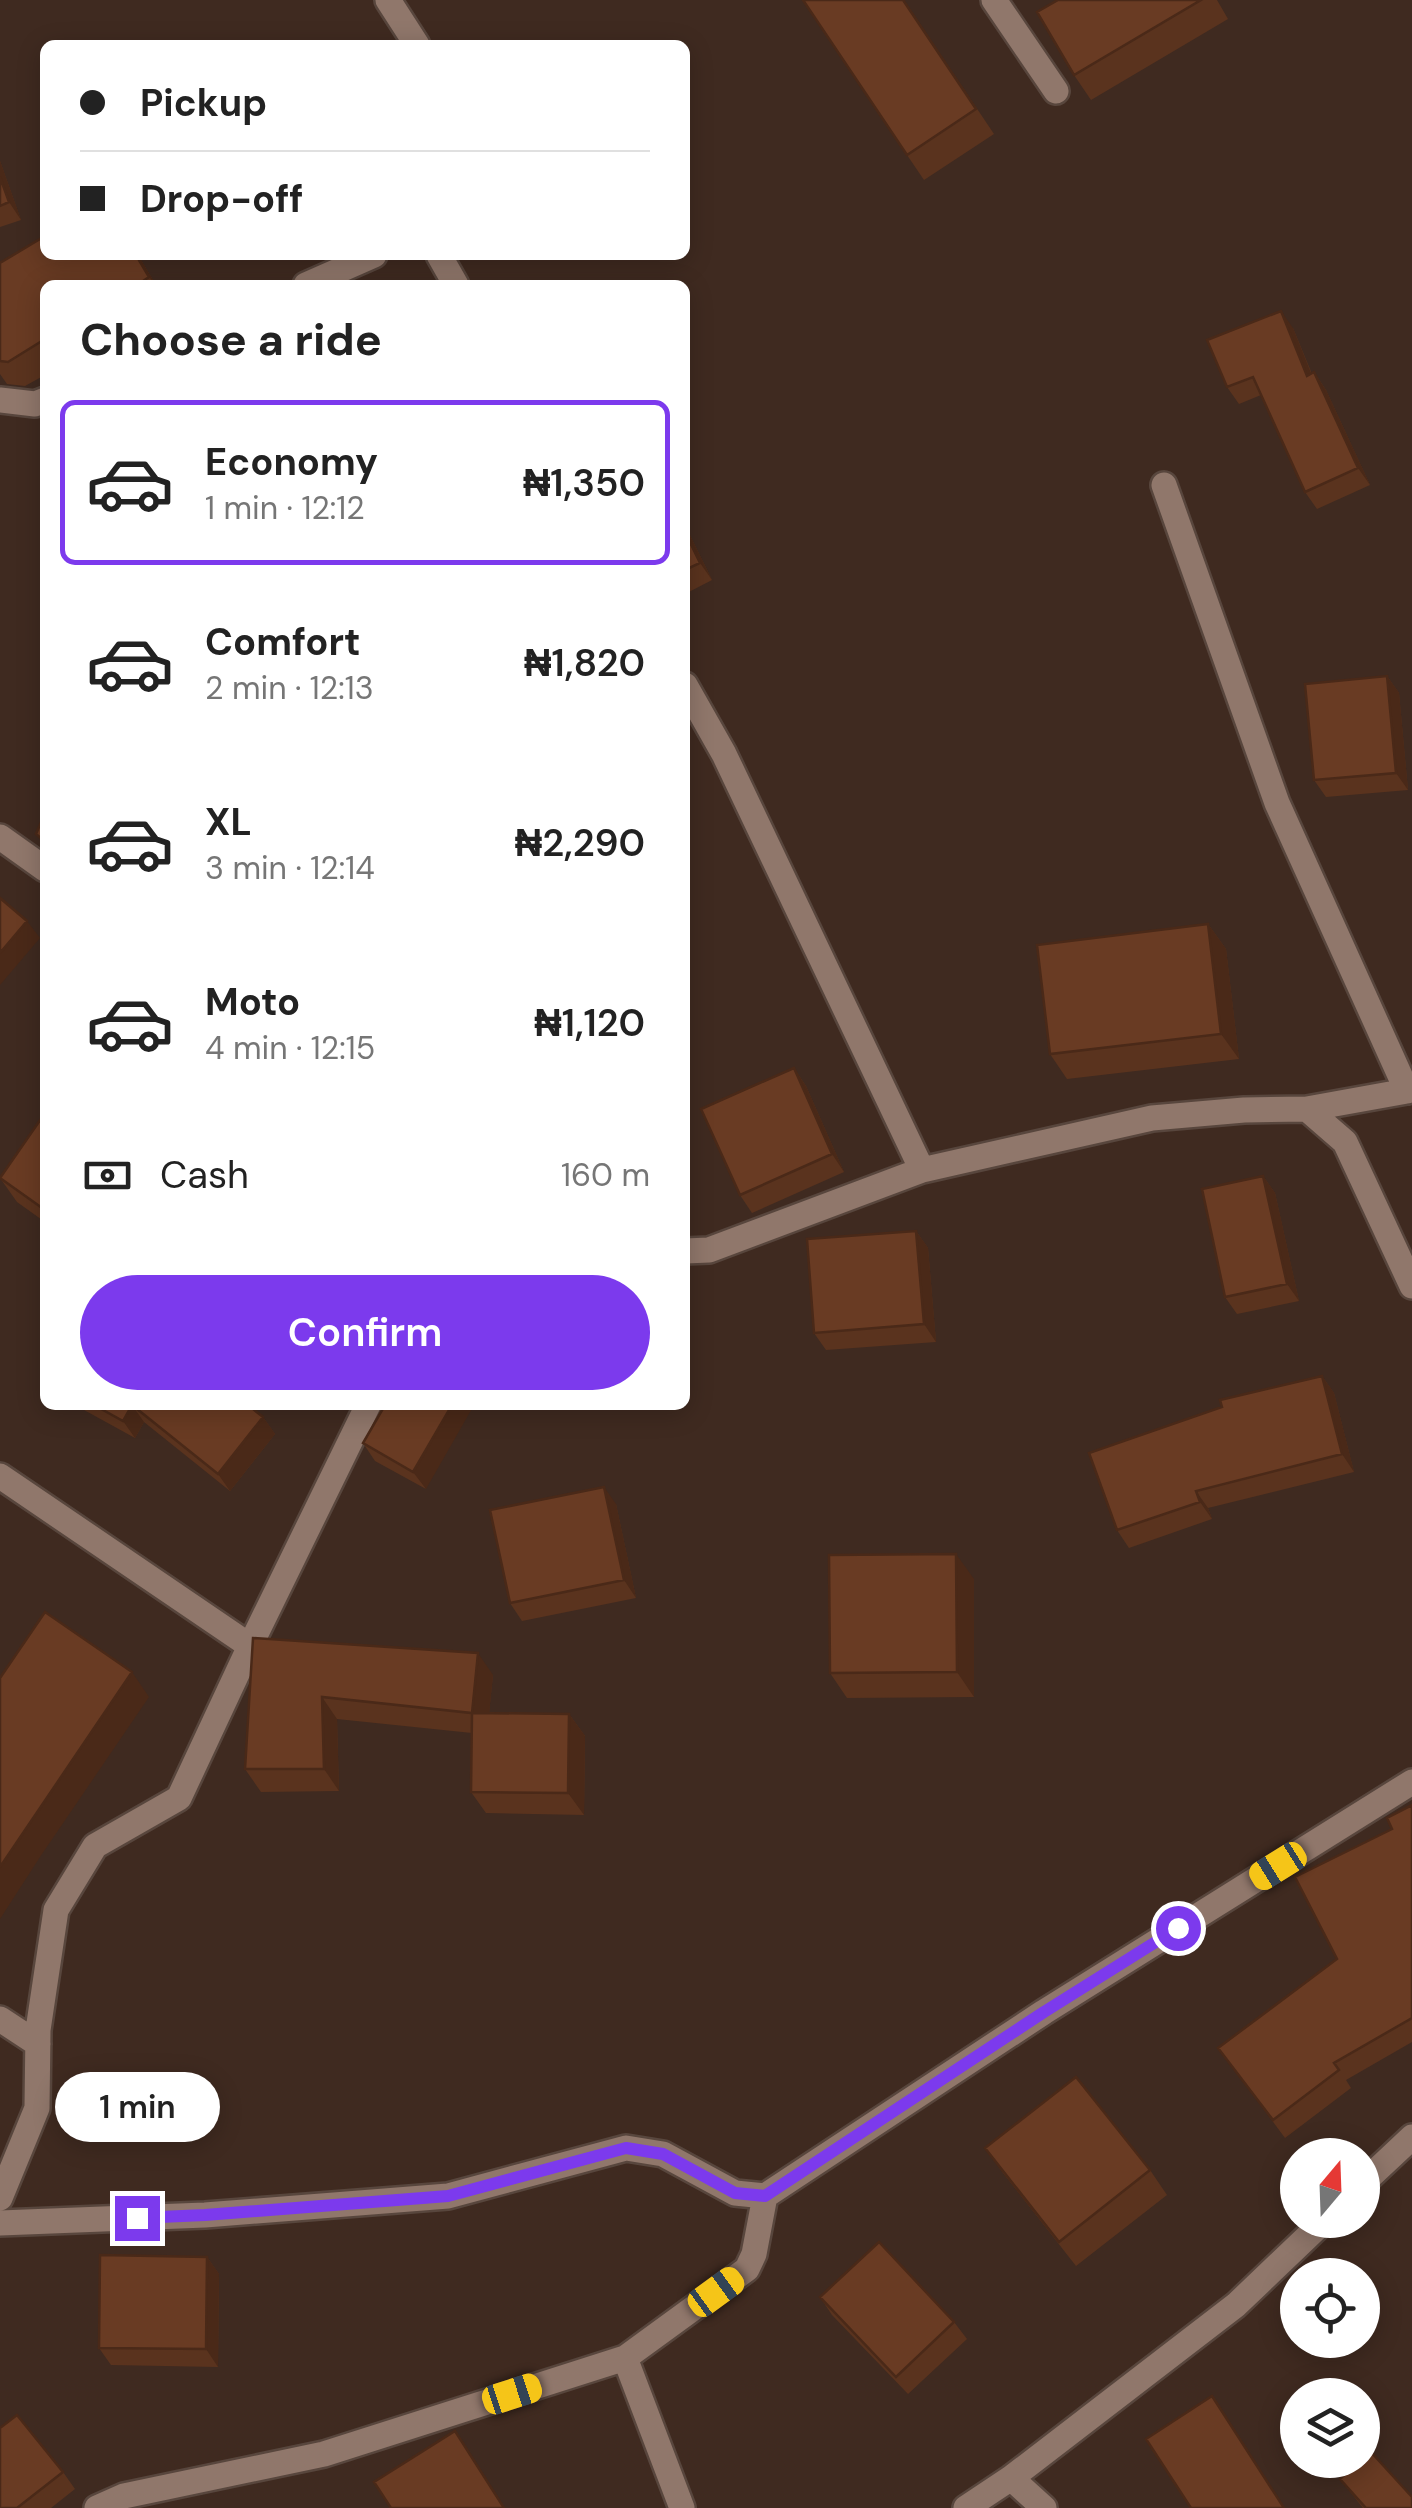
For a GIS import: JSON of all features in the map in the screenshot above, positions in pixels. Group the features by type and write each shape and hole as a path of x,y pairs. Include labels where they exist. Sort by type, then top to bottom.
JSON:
{"street":[{"path":"388,0 414,40"},
{"path":"994,0 1056,91"},
{"path":"317,280 363,260"},
{"path":"0,400 40,402"},
{"path":"690,1251 709,1250 922,1170 1152,1118 1307,1108 1409,1091 1277,803 1164,484"},
{"path":"690,694 724,754 922,1170"},
{"path":"0,838 40,866"},
{"path":"1307,1108 1344,1142 1412,1286"},
{"path":"0,2198 38,2108 38,2044 56,1910 94,1846 179,1798 366,1410"},
{"path":"0,1476 250,1646"},
{"path":"0,2222 205,2215 448,2196 626,2148 663,2154 735,2193 765,2196 1044,2012 1412,1782"},
{"path":"0,2018 38,2044"},
{"path":"1380,2167 1412,2137"},
{"path":"98,2508 124,2496 324,2454 625,2358 746,2269 754,2254 765,2196"},
{"path":"966,2508 1011,2478 1236,2305 1306,2238"},
{"path":"625,2358 682,2508"},
{"path":"1011,2478 1044,2508"}],"building":[{"path":"803,0 903,0 976,109 907,155"},
{"path":"1058,0 1201,0 1074,75 1037,12"},
{"path":"0,177 9,202 0,206"},
{"path":"40,239 40,260 139,260 149,277 40,280 40,342 8,362 0,361 0,263"},
{"path":"1281,311 1307,376 1314,372 1358,468 1305,492 1253,377 1227,387 1207,340"},
{"path":"690,542 700,563 690,568"},
{"path":"1387,676 1396,773 1314,780 1305,684"},
{"path":"0,898 27,921 0,953"},
{"path":"1208,924 1221,1034 1050,1054 1037,945"},
{"path":"794,1068 832,1154 740,1195 701,1109"},
{"path":"40,1120 40,1206 0,1178"},
{"path":"1263,1176 1287,1284 1225,1297 1202,1189"},
{"path":"916,1231 924,1324 814,1333 807,1239"},
{"path":"1322,1376 1342,1454 1196,1491 1200,1502 1117,1530 1089,1453 1222,1407 1220,1400"},
{"path":"103,1410 129,1410 123,1421"},
{"path":"138,1410 254,1410 263,1417 218,1474"},
{"path":"382,1410 449,1410 413,1472 363,1443"},
{"path":"604,1487 624,1580 510,1603 490,1510"},
{"path":"956,1554 957,1672 830,1673 829,1555"},
{"path":"45,1612 132,1672 0,1867 0,1678"},
{"path":"253,1638 478,1653 472,1713 322,1697 324,1769 245,1769"},
{"path":"472,1713 569,1714 568,1793 471,1792"},
{"path":"1412,1805 1412,2018 1334,2063 1339,2070 1273,2120 1218,2048 1337,1959 1295,1877 1392,1829 1387,1818"},
{"path":"1076,2077 1150,2170 1059,2242 985,2148"},
{"path":"879,2242 954,2322 896,2377 820,2297"},
{"path":"100,2255 207,2257 206,2349 99,2348"},
{"path":"1212,2396 1284,2508 1191,2508 1146,2439"},
{"path":"17,2415 63,2472 17,2508 0,2508 0,2428"},
{"path":"455,2431 504,2508 391,2508 374,2482"},
{"path":"1380,2462 1412,2497 1412,2508 1366,2508 1340,2479 1380,2478"}],"route":[{"path":"137,2218 448,2196 626,2148 663,2154 735,2193 765,2196 1178,1928"}]}
